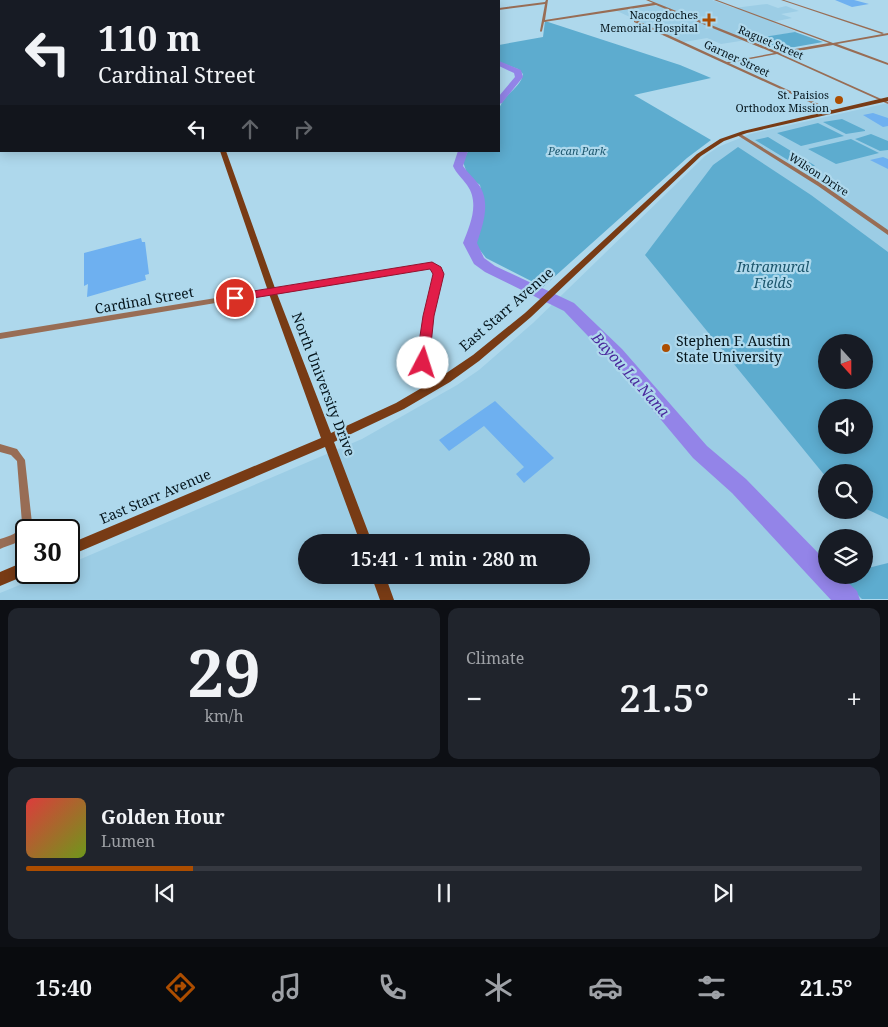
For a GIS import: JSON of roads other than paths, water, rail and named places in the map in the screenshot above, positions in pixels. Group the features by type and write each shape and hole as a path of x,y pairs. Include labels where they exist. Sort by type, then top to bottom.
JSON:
{"main road":[{"name":"East Starr Avenue","path":"80,545 328,440 393,409 435,386 476,358 528,315 699,154 717,143 738,134 832,111 886,101"},
{"name":"North University Drive","path":"223,152 272,291 363,534"},
{"path":"0,579 15,573"},
{"path":"381,584 387,600"}],"street":[{"name":"Raguet Street","path":"647,0 777,53 886,101"},
{"path":"715,0 888,64"},
{"path":"782,0 887,34"},
{"path":"500,9 547,1 541,31"},
{"path":"543,20 657,4"},
{"name":"Garner Street","path":"635,21 832,111"},
{"path":"726,62 887,34"},
{"name":"Wilson Drive","path":"738,134 820,185 888,233"},
{"name":"Cardinal Street","path":"0,336 426,265 434,266 438,274 422,358 424,368 435,386"},
{"path":"0,448 14,452 21,460 27,523 24,532 19,536 0,544"}],"waterway":[{"name":"Bayou La Nana","path":"500,63 518,72 519,77 500,100"},
{"name":"Bayou La Nana","path":"463,152 458,166 471,182 478,195 477,223 470,243 479,261 490,269 569,307 616,354 700,452 739,486 848,600"}],"place":[{"name":"Nacogdoches Memorial Hospital","path":"709,20"},
{"name":"St. Paisios Orthodox Mission","path":"839,100"},
{"name":"Stephen F. Austin State University","path":"666,348"}],"park label":[{"name":"Pecan Park","path":"577,150"},
{"name":"Intramural Fields","path":"773,274"}]}
